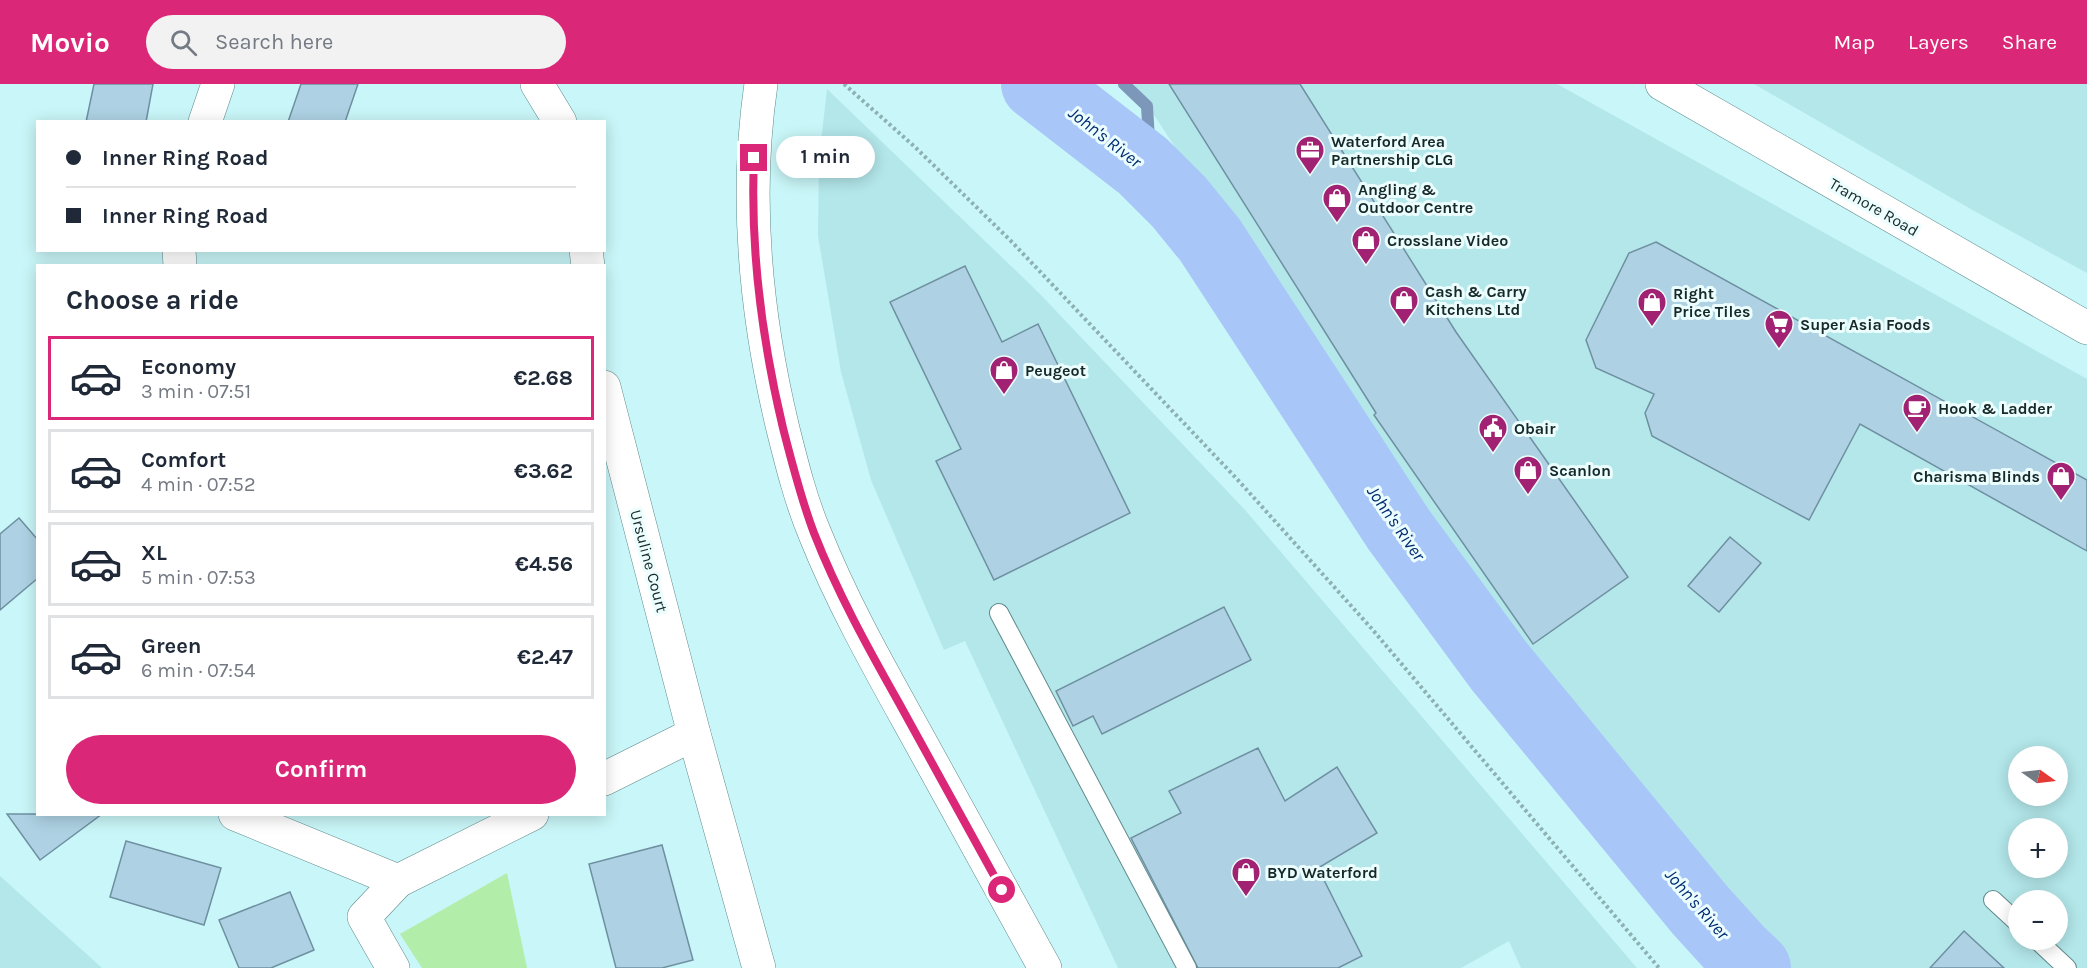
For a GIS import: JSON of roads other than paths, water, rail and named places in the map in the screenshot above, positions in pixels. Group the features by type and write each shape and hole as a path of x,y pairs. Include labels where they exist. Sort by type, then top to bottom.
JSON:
{"main road":[{"path":"206,120 218,84"},
{"path":"537,84 559,120"},
{"path":"761,84 753,192 757,283 770,368 794,473 814,532 843,598 1045,968"},
{"name":"Tramore Road","path":"1662,84 2087,328"},
{"name":"Ursuline Court","path":"606,395 694,734 759,968"},
{"path":"606,777 694,734"},
{"path":"240,816 398,881"},
{"path":"393,968 364,917 398,881 528,816"}],"lane":[{"path":"999,613 1187,968"},
{"path":"1993,900 2008,914"},
{"path":"2048,950 2067,968"}],"waterway":[{"name":"John's River","path":"1037,84 1143,166 1179,202 1210,240 1399,530 1499,666 1700,910 1755,968"},
{"path":"1124,84 1147,106 1149,140 1143,166"}],"place":[{"name":"Waterford Area Partnership CLG","path":"1310,176"},
{"name":"Angling & Outdoor Centre","path":"1337,224"},
{"name":"Crosslane Video","path":"1366,266"},
{"name":"Cash & Carry Kitchens Ltd","path":"1404,326"},
{"name":"Right Price Tiles","path":"1652,328"},
{"name":"Super Asia Foods","path":"1779,350"},
{"name":"Peugeot","path":"1004,396"},
{"name":"Hook & Ladder","path":"1917,434"},
{"name":"Obair","path":"1493,454"},
{"name":"Scanlon","path":"1528,496"},
{"name":"Charisma Blinds","path":"2061,502"},
{"name":"BYD Waterford","path":"1246,898"}]}
